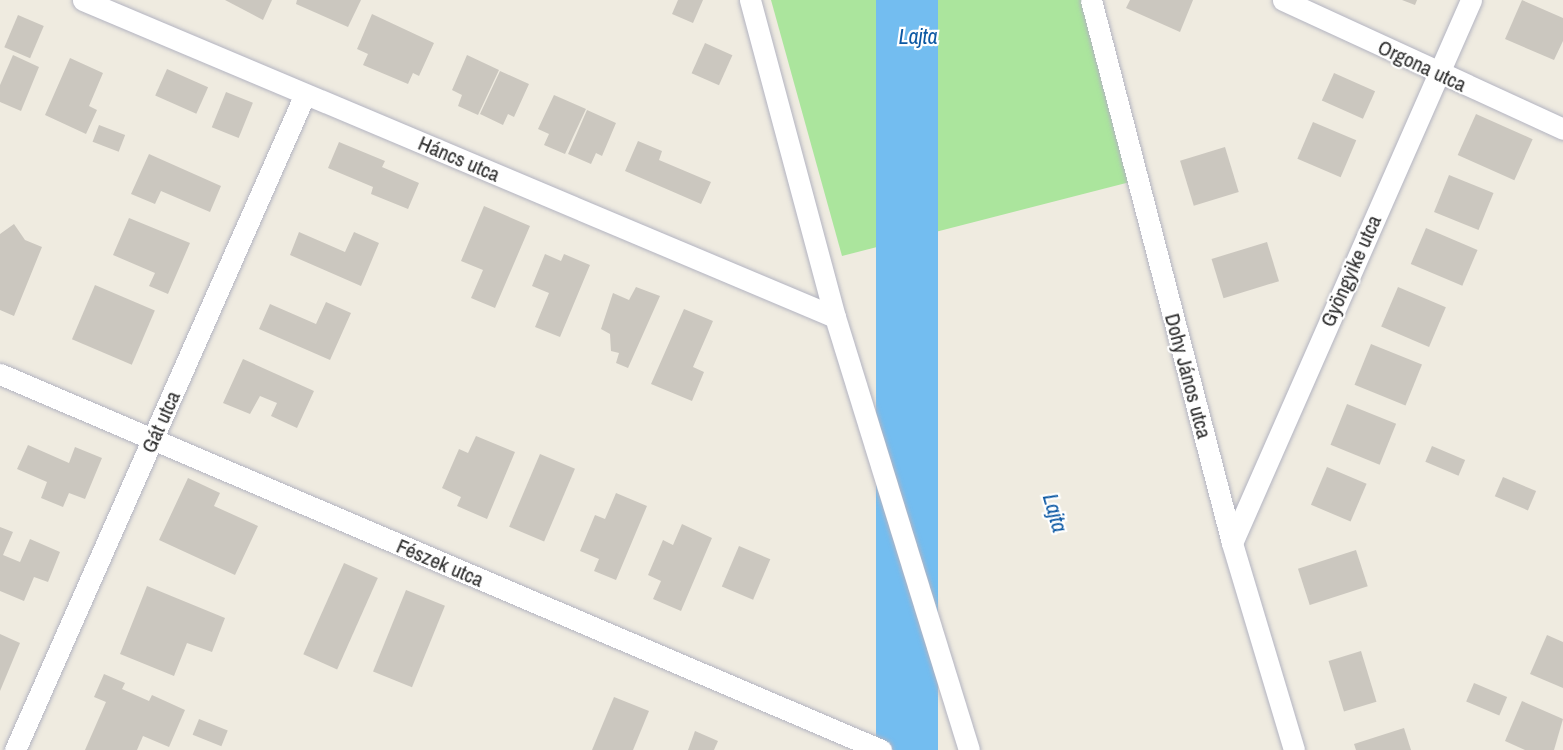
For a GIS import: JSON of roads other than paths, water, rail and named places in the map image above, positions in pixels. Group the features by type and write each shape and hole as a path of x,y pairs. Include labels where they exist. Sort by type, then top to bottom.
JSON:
{"street":[{"name":"Háncs utca","path":"83,0 836,317"},
{"path":"750,0 836,317 969,750"},
{"name":"Dohy János utca","path":"1091,0 1232,543 1294,750"},
{"name":"Orgona utca","path":"1283,0 1437,75 1563,129"},
{"name":"Gyöngyike utca","path":"1232,543 1471,0"},
{"name":"Gát utca","path":"15,750 304,94"},
{"name":"Fészek utca","path":"0,374 880,750"}],"water":[{"name":"Lajta","path":"876,0 938,0 938,750 876,750"}]}
